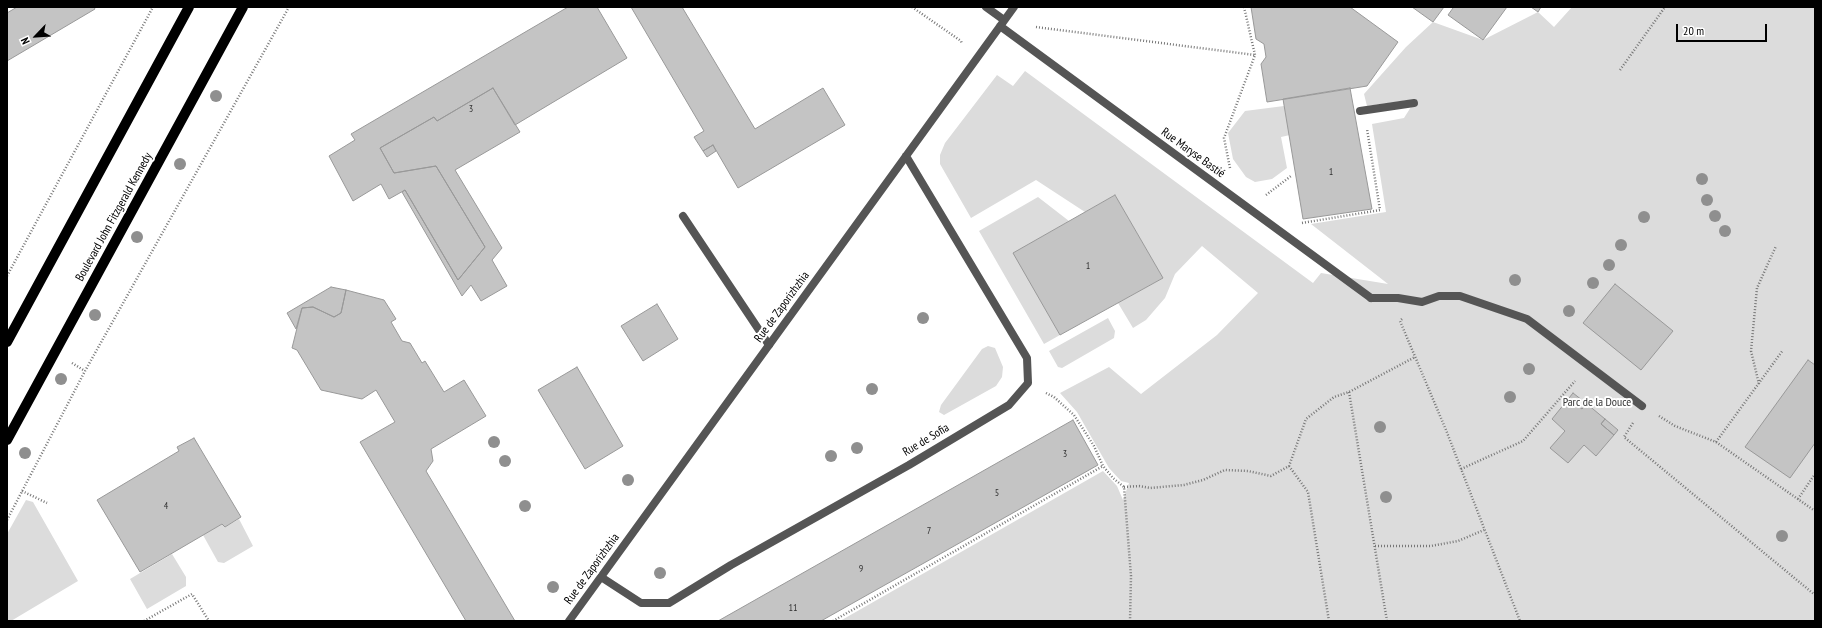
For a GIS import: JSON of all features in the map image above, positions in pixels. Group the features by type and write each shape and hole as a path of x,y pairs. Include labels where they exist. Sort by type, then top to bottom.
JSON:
{"main road":[{"path":"7,342 190,7"},
{"name":"Boulevard John Fitzgerald Kennedy","path":"7,440 243,7"}],"street":[{"name":"Rue Maryse Bastié","path":"986,7 1002,23 1230,195 1371,298 1398,298 1422,302"},
{"name":"Rue de Zaporizhzhia","path":"569,621 1014,7"},
{"path":"1360,111 1414,103"},
{"path":"906,156 1027,358 1028,383"},
{"path":"683,216 769,345"},
{"path":"1422,302 1439,296 1460,296 1527,319 1642,406"},
{"name":"Rue de Sofia","path":"601,577 641,603 669,603 731,565 909,465 1009,405 1028,383"}],"path":[{"path":"7,276 153,7"},
{"path":"7,520 85,371 289,7"},
{"path":"912,7 961,41 970,67"},
{"path":"1230,195 1231,174 1224,138 1255,55 1244,7"},
{"path":"1620,70 1665,7"},
{"path":"1002,23 1255,55"},
{"path":"1296,224 1380,210 1367,129"},
{"path":"1262,198 1291,176"},
{"path":"1759,384 1751,351 1757,288 1776,246"},
{"path":"1422,302 1400,321 1461,468 1520,621"},
{"path":"1716,442 1783,350"},
{"path":"1028,383 1054,397 1074,415 1094,446 1104,466 1113,478 1124,487 1138,486 1150,488 1184,485 1203,480 1225,470 1248,471 1271,476 1289,466 1306,419 1334,396 1350,392 1415,356"},
{"path":"1461,468 1524,441 1589,365"},
{"path":"1350,392 1387,621"},
{"path":"1815,511 1716,442 1675,426 1642,406 1624,437 1815,595"},
{"path":"833,621 1104,466"},
{"path":"1289,466 1308,492 1329,621"},
{"path":"1798,499 1815,474"},
{"path":"1124,487 1131,576 1130,621"},
{"path":"22,491 47,503"},
{"path":"1375,546 1432,546 1458,541 1484,530"},
{"path":"144,621 192,594 209,621"}],"green space":[{"name":"Parc de la Douce","path":"1572,7 1815,7 1815,621 840,621 1103,471 1117,486 1123,500 1129,483 1121,481 1109,468 1077,412 1060,393 1109,367 1141,394 1217,335 1258,293 1202,246 1175,274 1165,298 1146,320 1133,328 1118,303 1163,278 1115,195 1085,212 1036,180 971,218 940,164 940,155 945,143 997,75 1013,86 1025,71 1313,283 1321,273 1388,284 1311,224 1386,212 1372,124 1404,118 1416,99 1367,106 1364,94 1406,47 1433,22 1483,40 1538,12 1554,27"},
{"path":"1284,106 1290,135 1281,137 1287,168 1272,179 1255,182 1246,177 1233,159 1228,133 1245,111"},
{"path":"1038,197 1069,221 1014,253 1060,335 1044,344 979,231"},
{"path":"1108,318 1115,331 1114,338 1062,368 1058,367 1049,351"},
{"path":"988,346 995,348 1003,367 1002,377 996,386 944,415 939,412 941,405 982,349"},
{"path":"26,500 33,502 78,581 11,621 7,621 7,534"},
{"path":"239,519 253,546 224,563 218,562 203,535 222,524 225,527"},
{"path":"172,554 186,577 186,586 147,609 130,579"}],"building":[{"path":"17,7 94,7 95,9 7,61 7,13"},
{"path":"568,7 597,7 627,58 515,125 493,88 437,121 434,117 380,148 394,173 436,166 485,247 458,280 405,190 389,199 381,184 353,201 329,156 355,140 351,134"},
{"path":"631,7 682,7 755,129 823,88 845,125 738,188 713,145 703,151 694,137 704,131"},
{"path":"1251,7 1350,7 1398,42 1367,86 1267,102 1261,64 1266,57 1264,44 1256,39"},
{"path":"1412,7 1444,7 1433,22"},
{"path":"1452,7 1507,7 1483,40 1448,15 1453,8"},
{"path":"1531,7 1541,7 1538,12"},
{"path":"493,88 520,132 455,170 502,248 492,260 507,286 481,301 471,285 462,296 402,192 405,190 458,280 485,247 436,166 394,173 380,148 434,117 437,121"},
{"path":"1350,88 1372,209 1303,219 1283,99"},
{"path":"713,145 716,151 707,157 703,151"},
{"path":"1115,195 1163,278 1060,335 1013,253"},
{"path":"1615,284 1673,331 1641,370 1583,323"},
{"path":"331,287 346,290 341,313 334,317 313,307 302,308 296,329 287,313"},
{"path":"346,290 384,300 396,319 391,322 402,341 410,343 422,363 425,361 444,392 464,380 486,416 431,449 433,461 426,471 515,621 466,621 360,442 395,422 376,390 362,399 321,390 297,350 292,348 302,308 313,307 334,317 341,313"},
{"path":"657,304 678,339 643,361 621,326"},
{"path":"1808,360 1815,365 1815,443 1790,478 1745,447"},
{"path":"577,367 623,446 585,469 538,390"},
{"path":"1573,393 1587,404 1582,409 1569,398"},
{"path":"1569,398 1582,409 1587,404 1605,419 1601,424 1614,435 1596,456 1584,445 1568,463 1550,448 1565,431 1552,419"},
{"path":"1605,419 1618,430 1614,435 1601,424"},
{"path":"1073,420 1098,465 821,621 718,621"},
{"path":"194,438 241,517 225,527 222,524 140,572 97,500 179,451 177,447"}]}
